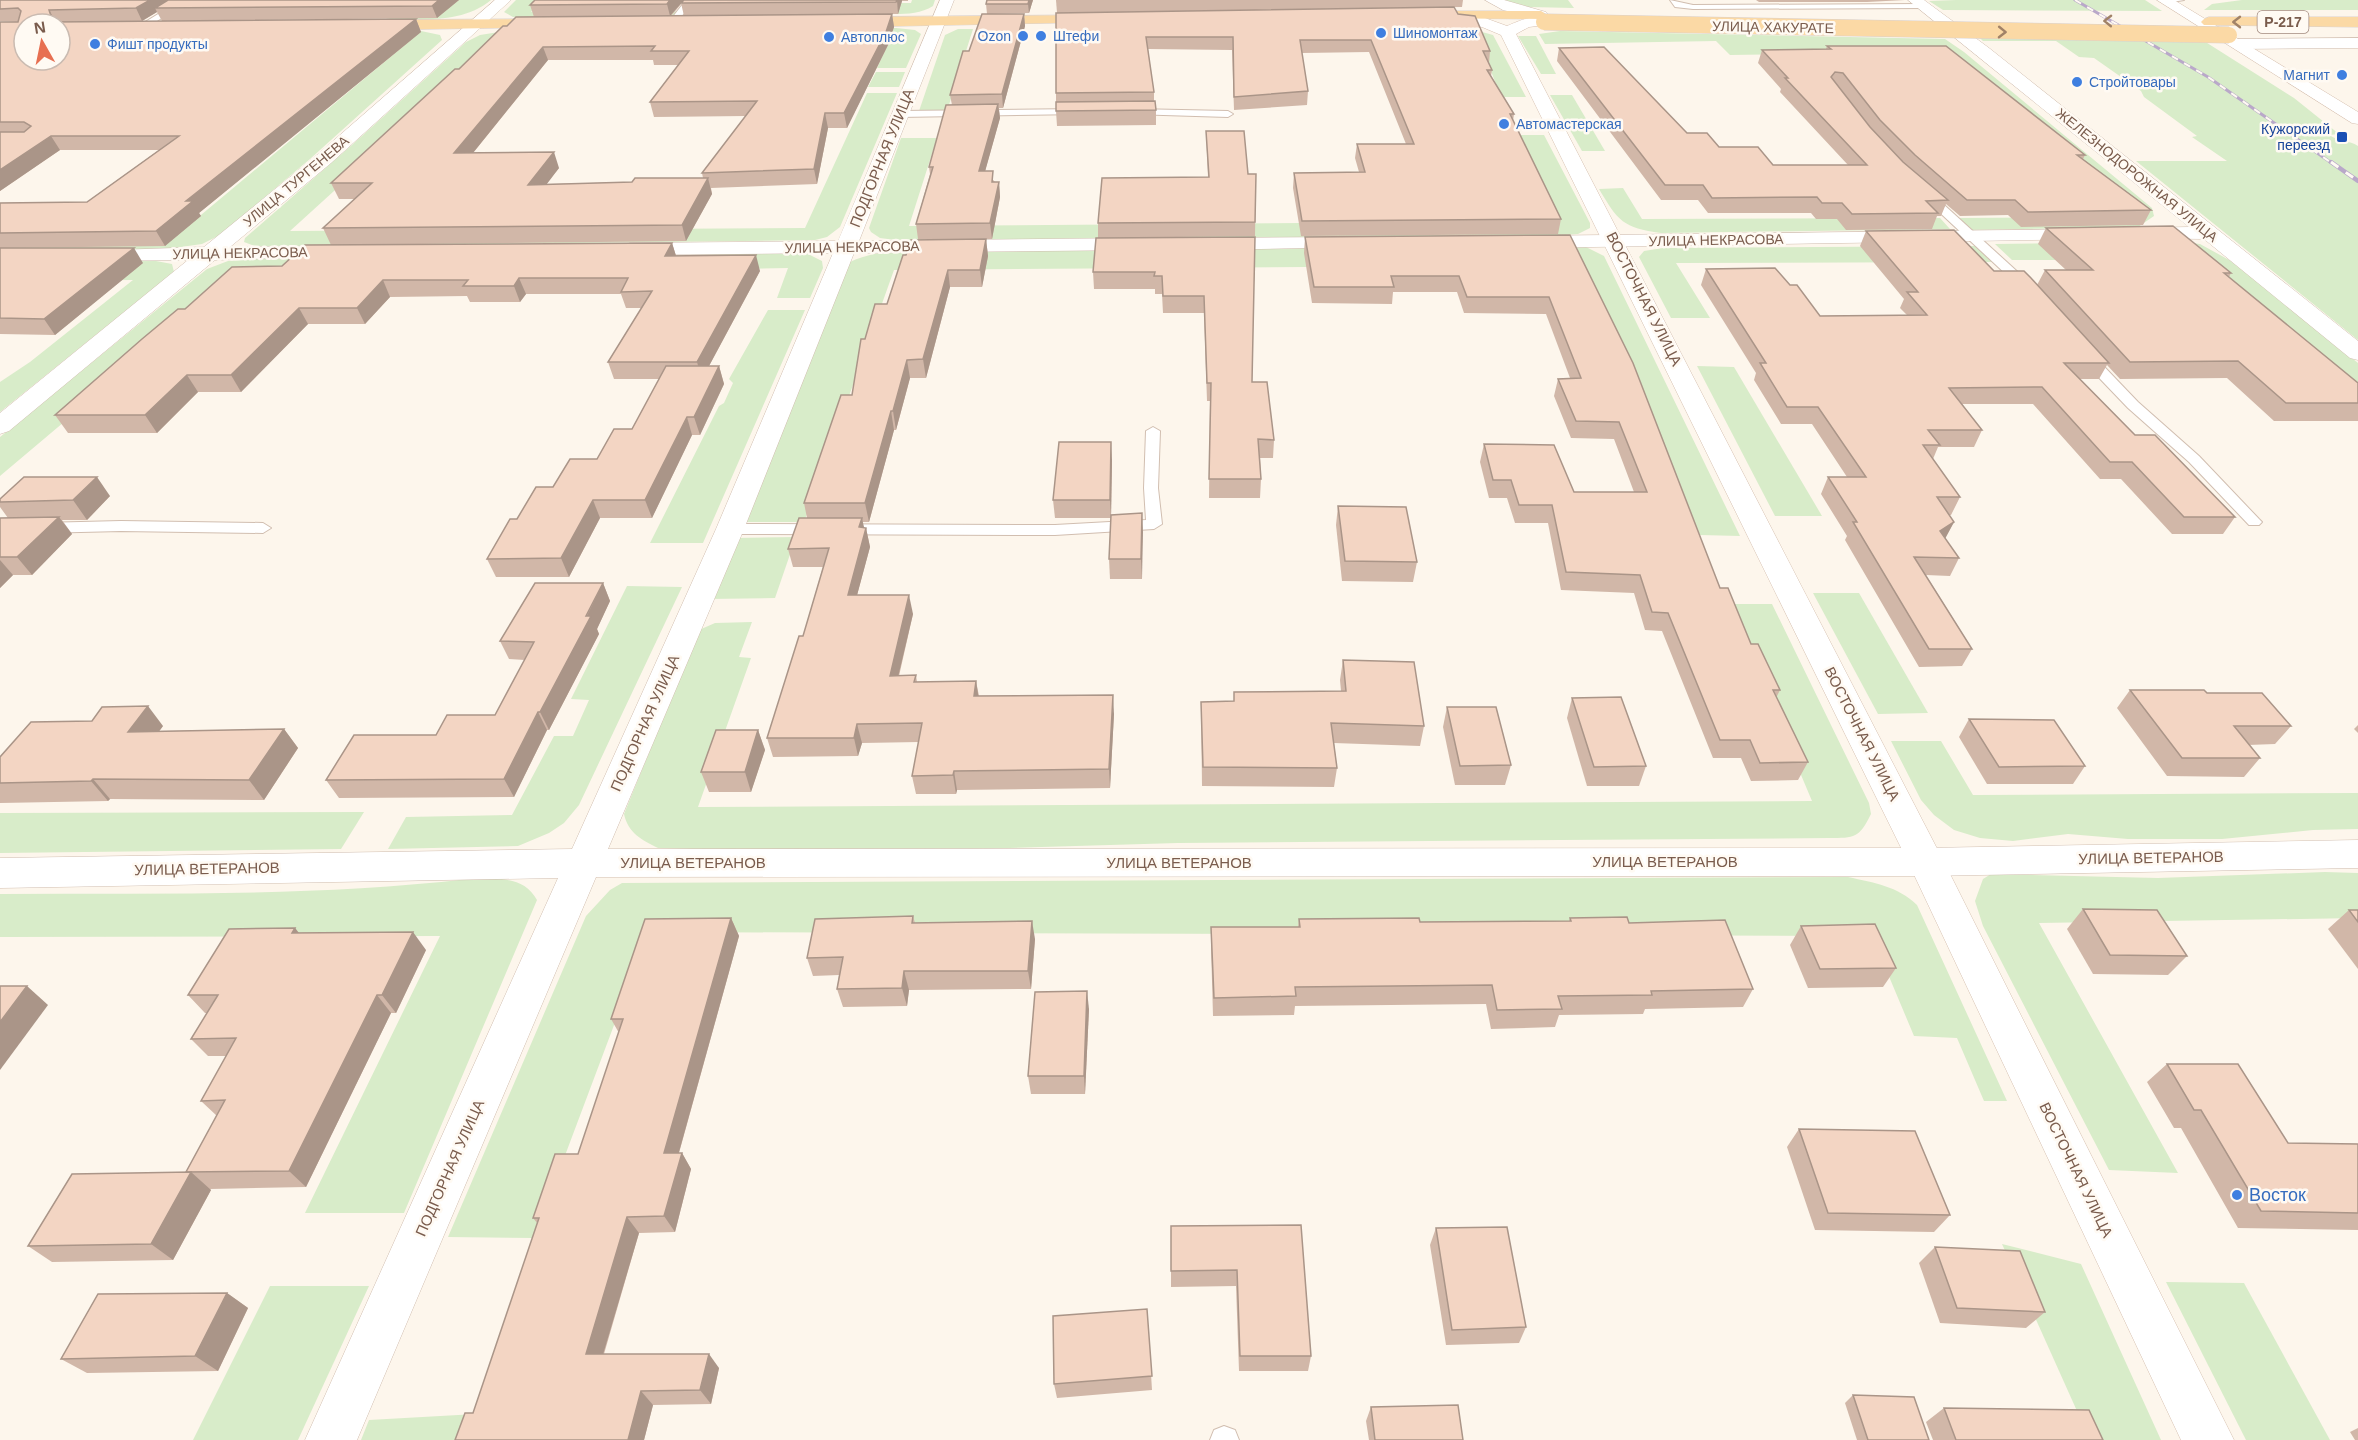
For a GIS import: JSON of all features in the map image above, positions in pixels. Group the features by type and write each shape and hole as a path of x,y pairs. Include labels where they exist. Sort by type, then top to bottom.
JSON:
{"main road":[{"path":"835,22 943,11 1115,19"},
{"name":"УЛИЦА ХАКУРАТЕ","path":"1401,17 2233,40"},
{"name":"УЛИЦА ХАКУРАТЕ","path":"1542,20 2358,22"},
{"path":"666,23 695,22"},
{"path":"361,25 568,23"},
{"path":"135,27 176,27"},
{"name":"Р-217","path":"2233,40 2358,34"}],"street":[{"name":"УЛИЦА ТУРГЕНЕВА","path":"0,426 324,159 504,0"},
{"path":"1460,17 1490,0 1542,20"},
{"path":"2170,0 2358,119"},
{"name":"ЖЕЛЕЗНОДОРОЖНАЯ УЛИЦА","path":"1920,3 2358,353"},
{"name":"ПОДГОРНАЯ УЛИЦА","path":"330,1440 730,529 943,11"},
{"path":"1460,17 1485,23 1507,32 1526,23 1542,20"},
{"name":"ВОСТОЧНАЯ УЛИЦА","path":"1507,32 1615,241 1926,862 2208,1440"},
{"path":"2233,40 2358,43"},
{"name":"УЛИЦА НЕКРАСОВА","path":"1508,242 2209,233"},
{"path":"1188,244 1366,243"},
{"name":"УЛИЦА НЕКРАСОВА","path":"606,249 1153,244"},
{"name":"УЛИЦА НЕКРАСОВА","path":"70,255 366,252"},
{"name":"УЛИЦА ВЕТЕРАНОВ","path":"0,873 583,863 1926,862 2358,854"}],"lane":[{"path":"135,27 187,0"},
{"path":"666,23 690,0"},
{"path":"1674,0 1678,5 1693,7 1920,3"},
{"path":"900,114 1089,112"},
{"path":"1125,112 1228,114"},
{"path":"1918,188 1973,236 2037,298"},
{"path":"2081,349 2133,405 2194,459 2254,522"},
{"path":"730,529 1055,530 1154,524 1151,488 1153,430"},
{"path":"0,529 121,526 263,528"}],"green space":[{"path":"458,0 491,0 480,8 455,17 386,19"},
{"path":"516,0 543,0 531,12 777,11 773,16 513,17 504,12"},
{"path":"912,0 935,0 933,6 922,11 886,14 892,3 911,3"},
{"path":"1504,0 1568,0 1574,8 1529,7"},
{"path":"2145,0 2162,11 1943,10 1929,1"},
{"path":"2242,0 2358,0 2358,10 2204,10 2212,4"},
{"path":"896,28 915,30 921,34 906,68 877,68 893,33 726,34 729,29"},
{"path":"958,29 973,29 947,111 919,111 945,35"},
{"path":"511,30 290,231 805,228 867,93 897,93 840,227 827,237 815,240 257,247 244,242 245,238 466,42 480,35"},
{"path":"1475,30 1493,35 1526,97 1501,97"},
{"path":"421,31 440,35 442,40 310,159 220,235 202,244 160,250 0,251 0,237 177,235 412,39 164,33"},
{"path":"1560,31 1945,39 1964,52 2152,208 2154,216 2138,227 1967,230 1954,218 2135,217 1937,52 1730,55 1716,41 1545,44 1539,34"},
{"path":"1518,36 1536,36 1556,74 1541,74"},
{"path":"1980,38 2204,41 2294,98 2339,134 2329,135 2358,146 2358,340 2136,161 2227,161 2192,137 2197,136 2144,97 2141,91 2094,58 2079,57 2056,41 1983,41"},
{"path":"876,72 905,72 899,87 868,87"},
{"path":"1550,95 1572,95 1605,151 1582,151"},
{"path":"1517,135 1544,135 1590,223 1590,228 1578,234 1564,235 903,241 880,238 869,228 901,138 937,138 909,226 1557,221"},
{"path":"1623,188 1642,219 1940,218 1950,229 1661,233 1638,229 1623,221 1611,209 1599,189"},
{"path":"2185,242 2200,244 2231,261 2358,363 2358,407 2187,260 2012,260 1995,244"},
{"path":"1976,246 1992,262 1676,263 1710,318 1671,318 1639,257 1644,251 1663,248"},
{"path":"1586,247 1604,256 1740,536 1700,535 1580,265 894,270 804,522 742,522 850,262 862,257 901,251"},
{"path":"806,253 822,261 823,268 810,298 777,298 788,268 236,277 0,476 0,437 207,269 228,261"},
{"path":"156,261 172,264 174,272 0,412 0,382 30,362 133,280 0,281 0,262"},
{"path":"768,310 805,310 703,543 650,543 719,406 724,403 733,383 729,379"},
{"path":"1697,366 1734,367 1822,516 1775,516"},
{"path":"796,537 775,598 709,599 734,538"},
{"path":"627,586 682,587 579,805 564,823 549,833 518,846 388,849 406,817 512,815 554,736 573,736 589,700 571,699"},
{"path":"1813,593 1859,593 1928,713 1878,714"},
{"path":"1729,604 1772,604 1869,803 1871,814 1863,828 1855,835 1838,838 1178,843 837,853 658,848 632,831 624,814 699,630 715,623 752,622 739,657 751,658 698,807 1812,801"},
{"path":"1891,741 1941,741 1973,795 2358,793 2358,829 2313,830 2222,839 2128,839 2068,834 2013,841 1980,838 1954,830 1934,815 1921,800"},
{"path":"364,812 341,849 0,853 0,813"},
{"path":"2325,872 2358,873 2358,918 2039,923 2178,1173 2109,1170 1983,926 1975,901 1983,879 1991,874 2158,878"},
{"path":"1848,877 1893,889 1917,905 2007,1101 1984,1101 1957,1038 1914,1036 1872,936 649,932 534,1238 448,1237 586,916 610,890 622,883"},
{"path":"468,879 497,879 516,882 531,892 537,900 404,1213 305,1213 440,936 0,937 0,894 176,894 293,891 410,885"},
{"path":"2002,1244 2081,1264 2161,1440 2090,1440"},
{"path":"2166,1282 2244,1283 2330,1440 2246,1440"},
{"path":"270,1286 369,1286 298,1440 193,1440"},
{"path":"476,1414 466,1440 361,1440 369,1420"}],"building":[{"path":"0,0 150,0 136,8 21,12 18,8 0,9"},
{"path":"168,0 439,0 432,6 155,8"},
{"path":"535,0 670,0 667,4 530,5"},
{"path":"684,0 897,0 896,2 681,3"},
{"path":"987,0 1029,0 1028,4 986,4"},
{"path":"1454,7 1458,14 1475,16 1490,51 1483,51 1492,70 1487,70 1514,114 1510,114 1561,219 1302,221 1294,173 1365,172 1357,144 1414,144 1371,40 1300,40 1308,91 1234,97 1233,37 1146,37 1154,92 1056,93 1056,13"},
{"path":"892,14 886,32 844,113 825,113 814,169 702,173 757,101 650,102 689,51 651,51 655,46 543,47 454,153 554,152 528,185 632,182 635,178 708,178 682,225 323,228 372,183 331,183 455,69 459,69 503,26 507,26 516,17"},
{"path":"982,14 1024,14 1002,94 950,95 963,51 969,51"},
{"path":"416,19 186,201 193,201 156,231 0,233 0,203 87,202 179,136 51,136 0,170 0,132 24,132 31,126 24,122 0,122 0,22 12,22 12,72 72,72 72,22"},
{"path":"1827,46 1946,46 2085,155 2077,155 2151,210 2028,212 2015,200 1967,200 1915,155 1880,120 1843,73 1835,72 1831,77 1870,127 1903,162 1948,200 1926,201 1938,213 1852,214 1842,203 1822,203 1817,197 1712,198 1703,185 1665,185 1559,48 1604,47 1687,133 1707,133 1719,147 1758,147 1773,165 1867,165 1785,78 1788,78 1762,50 1831,49"},
{"path":"1155,101 1156,110 1056,111 1056,102"},
{"path":"998,104 979,171 993,171 992,182 999,182 990,223 916,224 933,167 929,167 946,105"},
{"path":"1206,131 1244,131 1248,174 1256,174 1255,222 1098,223 1102,178 1209,177"},
{"path":"2173,226 2231,273 2224,273 2358,383 2358,403 2286,403 2238,361 2130,362 2045,270 2093,270 2046,228"},
{"path":"1954,230 1994,271 2024,271 2031,278 2109,363 2064,363 2135,435 2155,435 2235,517 2184,517 2132,462 2110,462 2042,387 1949,388 1982,430 1928,430 1940,445 1923,445 1960,497 1937,497 1954,522 1940,531 1959,558 1914,557 1972,649 1929,649 1853,522 1857,522 1828,477 1866,477 1818,407 1787,407 1760,363 1766,363 1706,269 1775,268 1790,285 1797,285 1820,316 1927,315 1907,292 1918,292 1866,231"},
{"path":"1570,235 1633,363 1720,588 1728,588 1751,644 1758,644 1780,690 1773,690 1808,762 1760,763 1750,740 1720,740 1668,613 1652,612 1640,575 1566,572 1552,505 1519,505 1511,480 1493,480 1484,444 1554,445 1574,492 1647,492 1619,422 1576,421 1558,379 1581,378 1549,297 1467,297 1459,276 1391,276 1394,287 1314,287 1305,237"},
{"path":"1255,237 1252,382 1267,382 1274,440 1258,439 1261,479 1209,479 1211,383 1207,383 1204,296 1163,296 1162,276 1154,276 1155,272 1093,272 1096,238"},
{"path":"986,239 980,270 948,270 923,359 907,360 865,503 804,503 841,395 852,395 861,339 865,339 875,304 887,304 903,255 906,255 911,240"},
{"path":"672,243 665,256 756,255 697,362 608,362 652,291 621,292 628,278 519,278 514,286 463,286 468,280 383,280 357,308 299,308 231,375 187,375 145,415 55,415 142,339 178,309 185,309 232,267 282,266 305,245"},
{"path":"0,248 134,248 44,319 0,318"},
{"path":"666,366 719,366 694,417 687,417 645,500 593,500 561,558 487,559 510,519 517,519 536,487 553,487 570,459 597,459 614,429 632,429"},
{"path":"1059,442 1111,442 1110,500 1053,500"},
{"path":"24,477 97,477 73,500 0,502 0,499"},
{"path":"1338,506 1406,507 1417,562 1345,561"},
{"path":"1142,513 1141,559 1109,559 1111,515"},
{"path":"59,517 17,557 0,557 0,518"},
{"path":"799,518 862,518 859,527 866,528 848,595 909,595 890,676 916,675 914,682 976,681 974,696 1113,695 1109,769 954,771 953,775 912,776 922,723 857,724 854,738 767,738 799,636 803,636 829,548 788,549"},
{"path":"535,583 603,583 586,616 591,616 504,779 326,780 354,735 436,735 447,715 495,715 534,642 500,641"},
{"path":"1343,660 1414,662 1424,726 1331,723 1337,768 1203,767 1201,702 1234,701 1234,692 1346,691"},
{"path":"2130,690 2262,693 2291,726 2234,726 2260,758 2182,758"},
{"path":"1621,697 1646,766 1594,767 1572,698"},
{"path":"148,706 128,732 284,729 249,780 93,779 91,781 0,783 0,757 31,722 92,721 102,707"},
{"path":"1447,707 1496,707 1511,765 1460,766"},
{"path":"1969,719 2054,720 2085,766 1999,767"},
{"path":"716,730 758,730 745,772 701,772"},
{"path":"2083,909 2157,910 2187,956 2110,955"},
{"path":"2349,910 2358,910 2358,922"},
{"path":"913,916 912,923 1032,921 1028,971 904,971 902,988 837,989 843,957 807,958 815,919"},
{"path":"1627,917 1629,923 1725,920 1753,989 1651,991 1652,995 1558,996 1562,1009 1497,1010 1492,985 1295,987 1296,996 1214,998 1211,927 1300,927 1299,919 1419,918 1420,922 1571,921 1570,918"},
{"path":"731,918 664,1153 682,1153 664,1216 627,1217 586,1354 709,1354 700,1390 641,1391 628,1440 455,1440 465,1413 473,1413 539,1218 533,1218 555,1154 578,1154 623,1019 611,1019 645,919"},
{"path":"1875,924 1896,968 1820,969 1801,926"},
{"path":"295,928 292,933 413,932 382,995 377,995 289,1171 186,1172 225,1100 201,1101 236,1038 191,1039 218,995 188,995 229,929"},
{"path":"0,986 27,986 0,1022"},
{"path":"1087,991 1084,1076 1028,1076 1035,992"},
{"path":"2167,1064 2238,1064 2288,1143 2358,1144 2358,1213 2261,1211 2201,1110 2194,1110"},
{"path":"1799,1129 1915,1131 1950,1215 1828,1213"},
{"path":"191,1172 151,1244 28,1246 72,1174"},
{"path":"1301,1225 1311,1356 1240,1356 1237,1270 1171,1271 1171,1226"},
{"path":"1507,1227 1526,1327 1452,1330 1436,1228"},
{"path":"1935,1247 2020,1251 2045,1312 1957,1308"},
{"path":"227,1293 195,1356 61,1359 98,1294"},
{"path":"1147,1309 1152,1376 1054,1384 1053,1316"},
{"path":"1853,1395 1914,1397 1929,1440 1868,1440"},
{"path":"1458,1405 1463,1440 1375,1440 1371,1407"},
{"path":"1944,1408 2089,1410 2103,1440 1956,1440"}],"railway":[{"path":"2075,0 2208,77 2333,164"},
{"path":"2331,162 2358,181"}],"place":[{"name":"Шиномонтаж","path":"1381,33"},
{"name":"Ozon","path":"1023,36"},
{"name":"Штефи","path":"1041,36"},
{"name":"Автоплюс","path":"829,37"},
{"name":"Фишт продукты","path":"95,44"},
{"name":"Магнит","path":"2342,75"},
{"name":"Стройтовары","path":"2077,82"},
{"name":"Автомастерская","path":"1504,124"},
{"name":"Кужорский переезд","path":"2342,137"},
{"name":"Восток","path":"2237,1195"}]}
